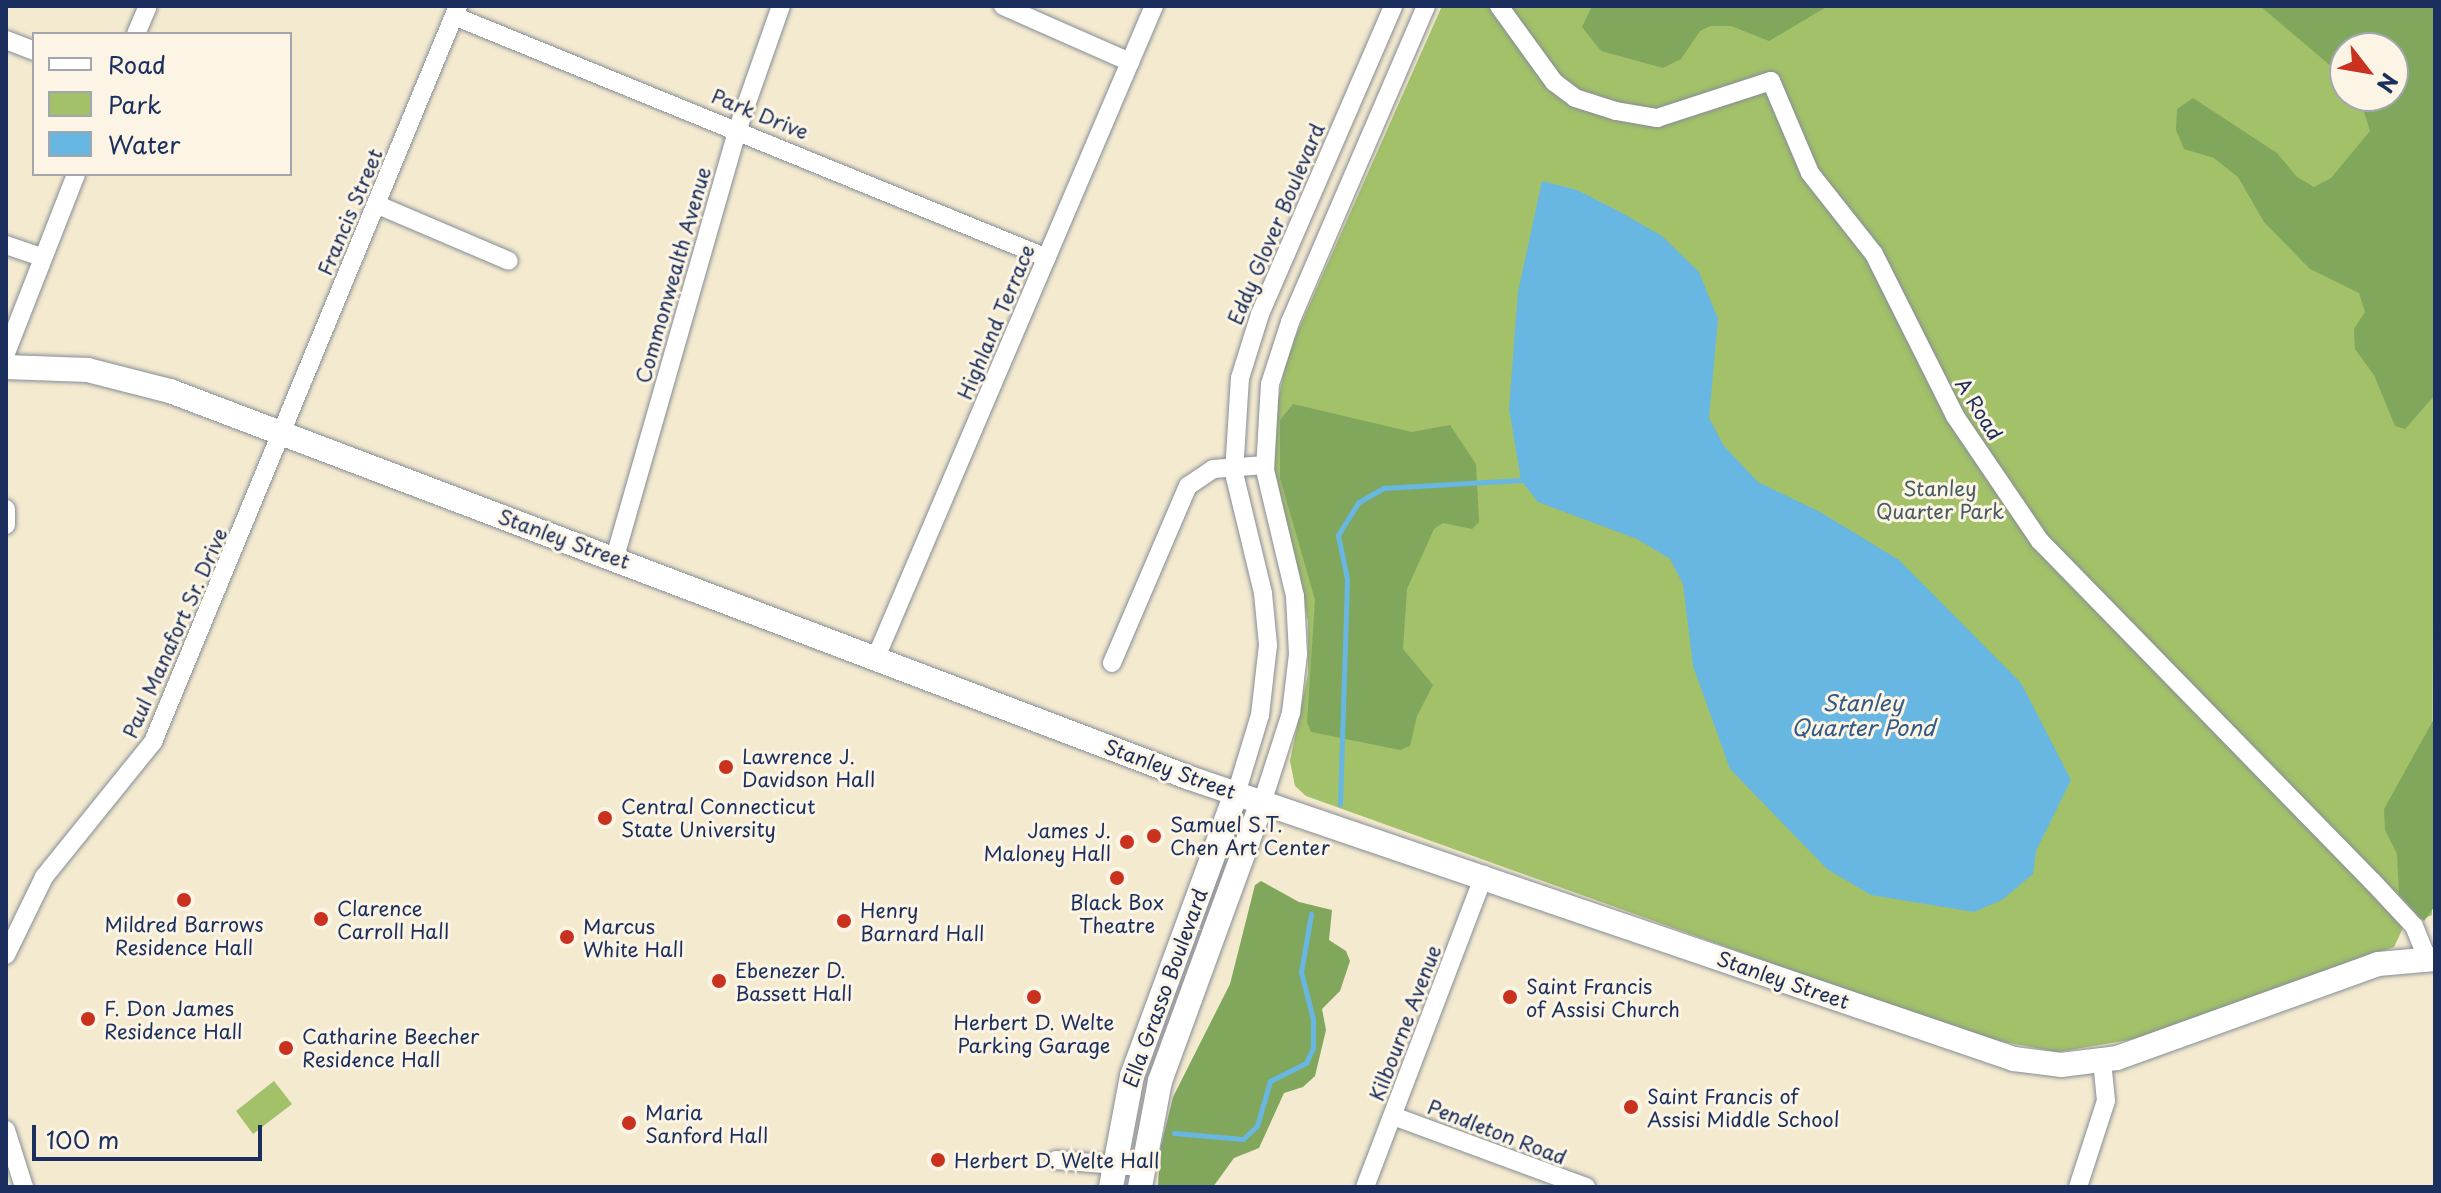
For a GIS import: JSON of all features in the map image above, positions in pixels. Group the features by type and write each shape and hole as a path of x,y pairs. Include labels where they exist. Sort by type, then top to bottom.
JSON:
{"main road":[{"name":"Stanley Street","path":"6,367 113,375 184,396 877,655 1236,794 1484,875 1981,1050 2038,1064 2102,1061 2174,1041 2378,964 2432,952"},
{"name":"Ella Grasso Boulevard","path":"1112,1176 1132,1076 1236,794"},
{"name":"Ella Grasso Boulevard","path":"1140,1177 1160,1081 1262,803"}],"street":[{"path":"137,32 148,6"},
{"name":"Commonwealth Avenue","path":"615,557 738,128 781,6"},
{"path":"1003,6 1130,62"},
{"name":"Highland Terrace","path":"877,655 1154,6"},
{"name":"Eddy Glover Boulevard","path":"1236,794 1262,707 1268,636 1234,468 1235,410 1245,357 1393,6"},
{"path":"1262,803 1289,721 1298,654 1295,596 1265,465 1274,368 1426,6"},
{"name":"A Road","path":"1499,6 1554,82 1590,104 1657,118 1771,81 1810,173 1874,254 1955,416 2040,541 2382,892 2414,926 2432,952"},
{"name":"Park Drive","path":"456,11 1047,258"},
{"name":"Francis Street","path":"282,435 456,11"},
{"path":"6,40 32,50"},
{"path":"6,353 75,176"},
{"path":"378,205 509,261"},
{"path":"1306,207 1335,220"},
{"path":"6,245 41,257"},
{"name":"Paul Manafort Sr. Drive","path":"6,955 44,877 153,742 282,435"},
{"path":"1112,663 1188,486 1198,475 1265,465"},
{"path":"6,509 6,525"},
{"name":"Kilbourne Avenue","path":"1365,1187 1484,875"},
{"path":"2078,1187 2106,1101 2102,1061"},
{"name":"Pendleton Road","path":"1393,1116 1586,1187"},
{"path":"6,1130 24,1187"},
{"path":"1056,1160 1112,1176 1140,1177"}],"green space":[{"name":"Stanley Quarter Park","path":"1442,6 2435,6 2432,915 2403,928 2394,947 2147,1037 2058,1052 1977,1037 1306,796 1295,786 1290,761 1308,674 1308,621 1275,471 1274,419 1288,353"},
{"path":"1592,6 1828,6 1769,41 1731,26 1710,26 1700,31 1681,59 1663,68 1601,51 1582,27"},
{"path":"2260,6 2435,6 2435,395 2405,429 2395,426 2374,375 2355,349 2354,329 2365,312 2359,293 2310,269 2264,222 2238,177 2214,158 2184,149 2176,130 2177,109 2193,98 2277,153 2297,177 2314,187 2331,178 2370,131 2364,112 2409,112 2409,32 2329,32 2329,64"},
{"path":"1293,404 1412,432 1450,425 1476,464 1479,522 1472,529 1443,523 1434,529 1407,589 1403,649 1433,685 1417,716 1410,746 1400,750 1311,732 1307,722 1315,600 1280,478 1280,420"},
{"path":"2435,717 2435,906 2424,921 2399,894 2397,854 2385,830 2384,809"},
{"path":"1261,881 1299,902 1332,910 1329,940 1346,951 1350,961 1340,991 1322,1009 1326,1030 1315,1076 1303,1087 1284,1093 1259,1148 1234,1158 1213,1187 1158,1187 1160,1150 1173,1097 1230,984 1255,885"},
{"path":"274,1081 292,1104 253,1134 236,1111"}],"water":[{"name":"Stanley Quarter Pond","path":"1542,181 1577,190 1662,236 1699,272 1718,319 1709,418 1724,446 1758,482 1820,512 1899,560 2021,683 2071,780 2036,851 2033,874 2002,900 1974,912 1871,895 1827,869 1730,769 1693,666 1683,584 1670,559 1637,539 1538,502 1521,480 1509,409 1518,292"}],"waterway":[{"path":"1340,804 1347,579 1338,535 1359,502 1383,488 1521,480"},
{"path":"1174,1133 1243,1139 1257,1126 1270,1081 1306,1063 1313,1048 1313,1019 1301,972 1311,914"}],"place":[{"name":"Lawrence J. Davidson Hall","path":"726,767"},
{"name":"Central Connecticut State University","path":"605,818"},
{"name":"Samuel S.T. Chen Art Center","path":"1154,836"},
{"name":"James J. Maloney Hall","path":"1127,842"},
{"name":"Black Box Theatre","path":"1117,878"},
{"name":"Mildred Barrows Residence Hall","path":"184,900"},
{"name":"Clarence Carroll Hall","path":"321,919"},
{"name":"Henry Barnard Hall","path":"844,921"},
{"name":"Marcus White Hall","path":"567,937"},
{"name":"Ebenezer D. Bassett Hall","path":"719,981"},
{"name":"Herbert D. Welte Parking Garage","path":"1034,997"},
{"name":"Saint Francis of Assisi Church","path":"1510,997"},
{"name":"F. Don James Residence Hall","path":"88,1019"},
{"name":"Catharine Beecher Residence Hall","path":"286,1048"},
{"name":"Saint Francis of Assisi Middle School","path":"1631,1107"},
{"name":"Maria Sanford Hall","path":"629,1123"},
{"name":"Herbert D. Welte Hall","path":"938,1160"}]}
